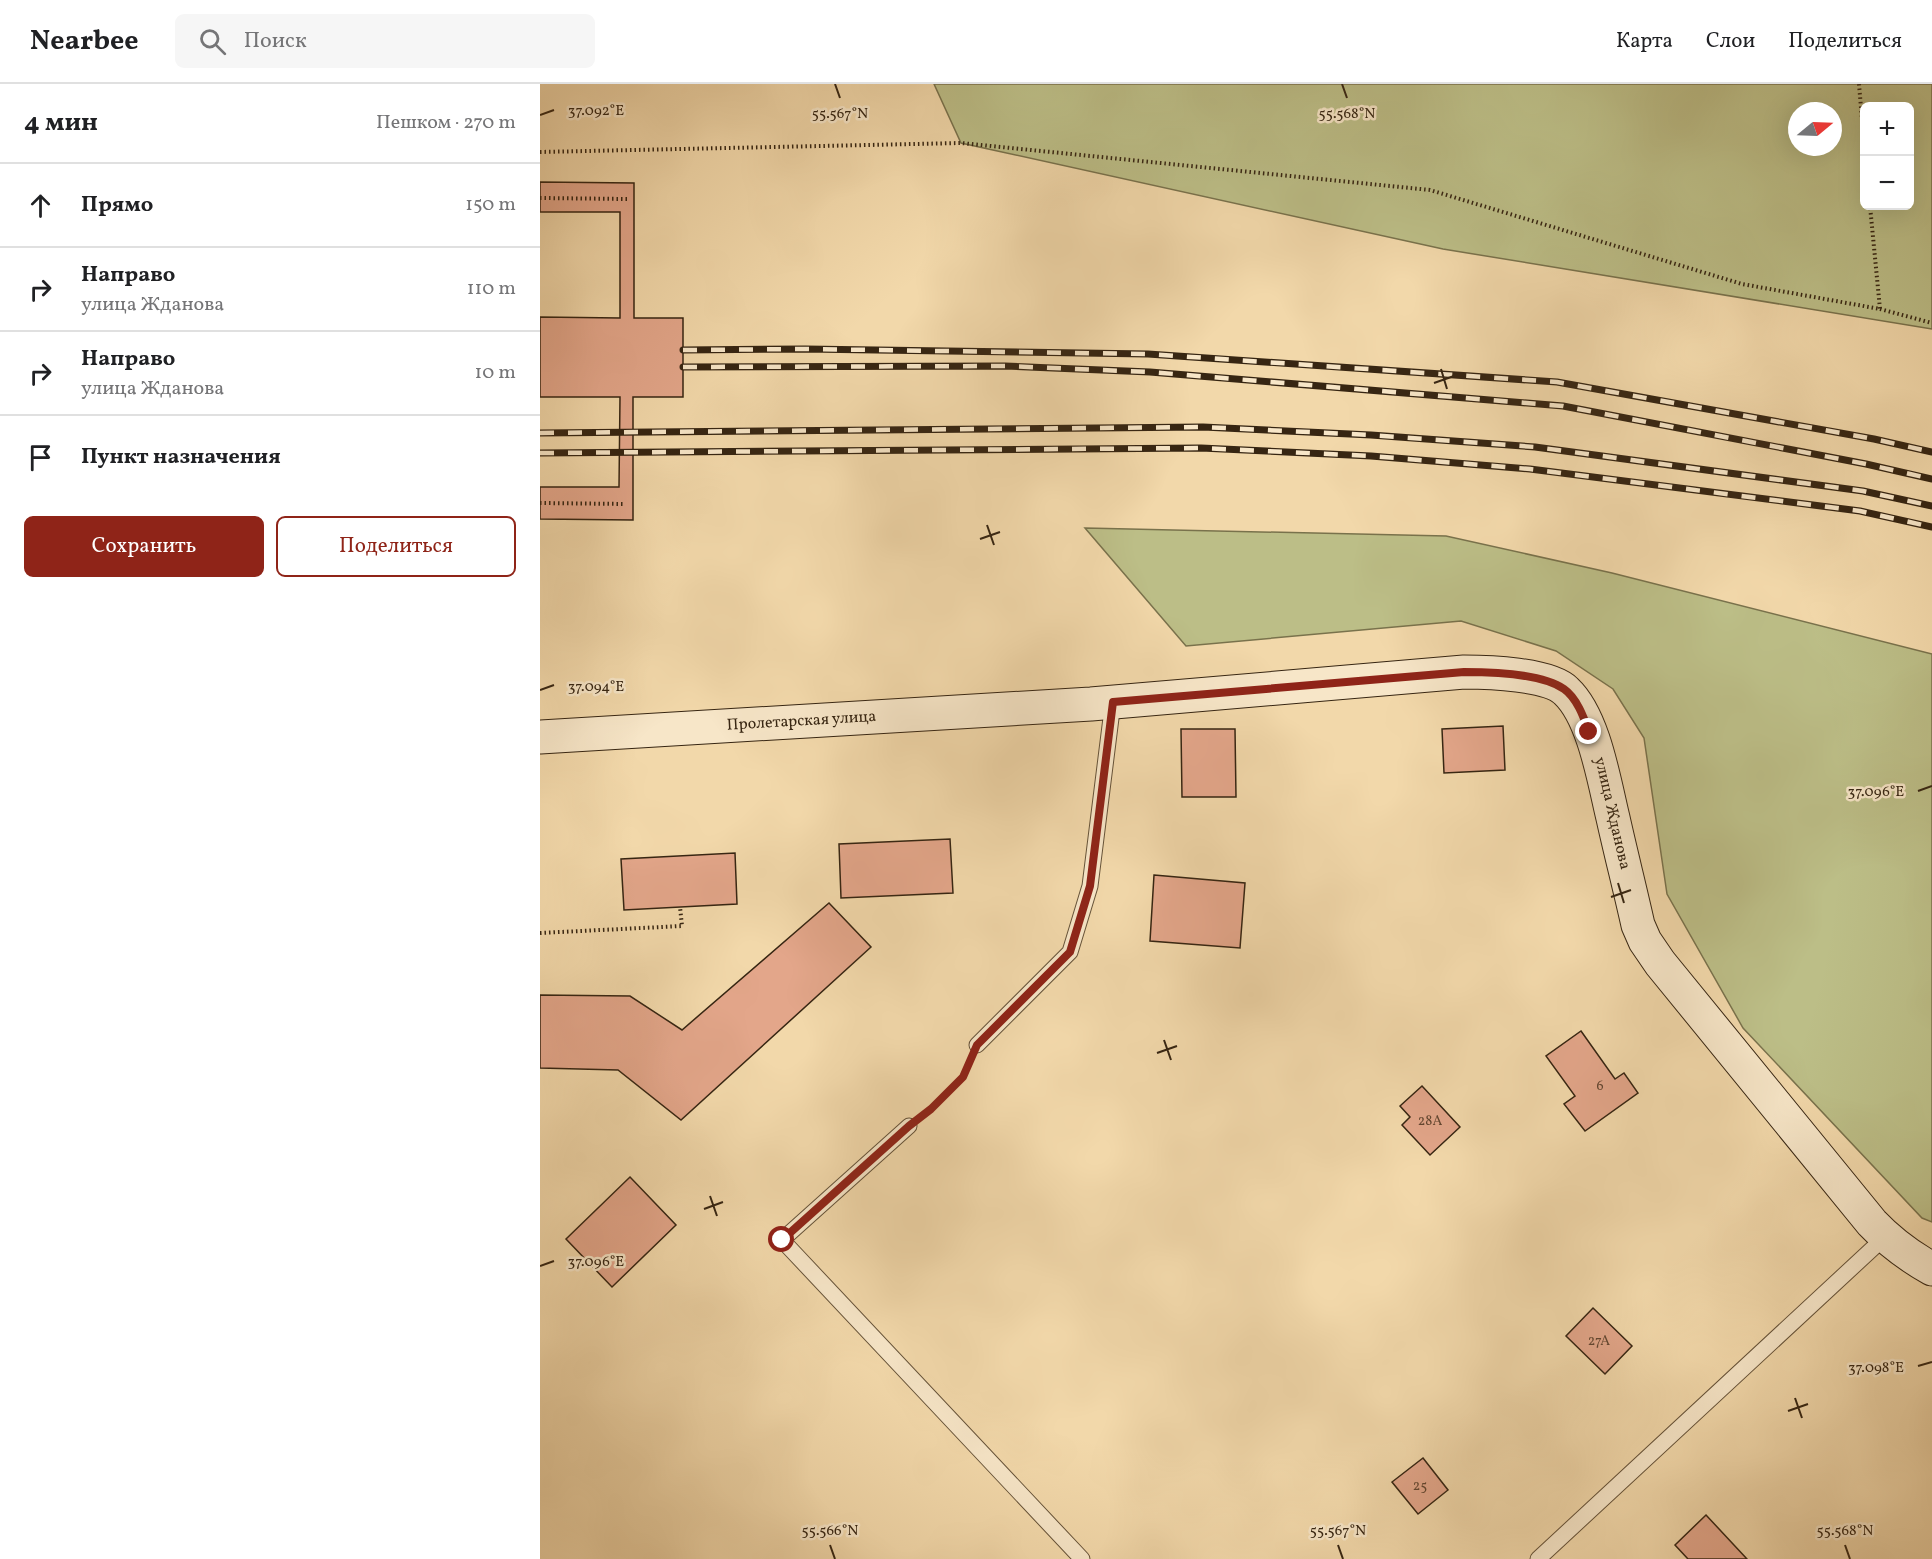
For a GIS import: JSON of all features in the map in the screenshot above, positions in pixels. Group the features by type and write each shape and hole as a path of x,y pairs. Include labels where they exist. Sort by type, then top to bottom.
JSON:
{"main road":[{"name":"улица Жданова","path":"1063,706 1464,672 1496,672 1521,676 1565,689 1581,710 1599,762 1638,925 1646,941 1668,972 1886,1237 1932,1269"},
{"name":"Пролетарская улица","path":"540,737 1063,706"}],"lane":[{"path":"977,1045 1070,952 1090,886 1113,702"},
{"path":"909,1126 782,1240 1082,1559"},
{"path":"1538,1559 1886,1237"}],"path":[{"path":"1859,84 1861,102"},
{"path":"540,152 961,143 1430,190 1742,284 1880,309 1932,323"},
{"path":"540,198 627,199"},
{"path":"1870,210 1880,309"},
{"path":"540,503 625,504"},
{"path":"540,933 681,926 680,907"},
{"path":"909,1126 931,1109 963,1077 977,1045"}],"green space":[{"path":"934,84 1932,84 1932,329 1443,249 961,143"},
{"path":"1085,528 1446,536 1612,573 1932,654 1932,1222 1922,1218 1743,1028 1667,894 1644,738 1613,689 1556,651 1461,621 1186,646"}],"building":[{"path":"540,182 634,183 634,318 683,318 683,397 633,397 633,520 540,519 540,487 619,487 620,397 540,397 540,317 620,318 620,212 540,212"},
{"path":"1503,726 1505,770 1444,773 1442,729"},
{"path":"1181,729 1235,729 1236,797 1182,797"},
{"path":"950,839 953,893 841,898 839,844"},
{"path":"735,853 737,904 624,910 621,859"},
{"path":"1154,875 1245,883 1240,948 1150,941"},
{"path":"829,903 871,947 681,1120 618,1070 540,1068 540,995 630,996 682,1030"},
{"path":"1581,1031 1615,1079 1624,1073 1638,1093 1585,1131 1564,1104 1575,1096 1546,1056"},
{"path":"1422,1086 1460,1127 1430,1155 1402,1125 1410,1117 1400,1106"},
{"path":"630,1177 676,1225 612,1287 566,1239"},
{"path":"1593,1308 1632,1346 1605,1374 1566,1336"},
{"path":"1423,1458 1448,1490 1418,1514 1392,1482"},
{"path":"1706,1515 1747,1559 1688,1559 1675,1545"}],"railway":[{"path":"683,350 805,349 1148,354 1557,382 1874,439 1932,452"},
{"path":"683,367 1005,366 1150,372 1563,406 1866,464 1932,479"},
{"path":"540,433 1203,427 1371,435 1535,447 1863,491 1932,506"},
{"path":"540,453 1201,448 1371,456 1530,469 1860,511 1932,527"}],"route":[{"path":"782,1240 931,1109 963,1077 977,1045 1070,952 1090,886 1113,702 1464,672 1496,672 1547,682 1565,689 1581,710 1589,732"}]}
